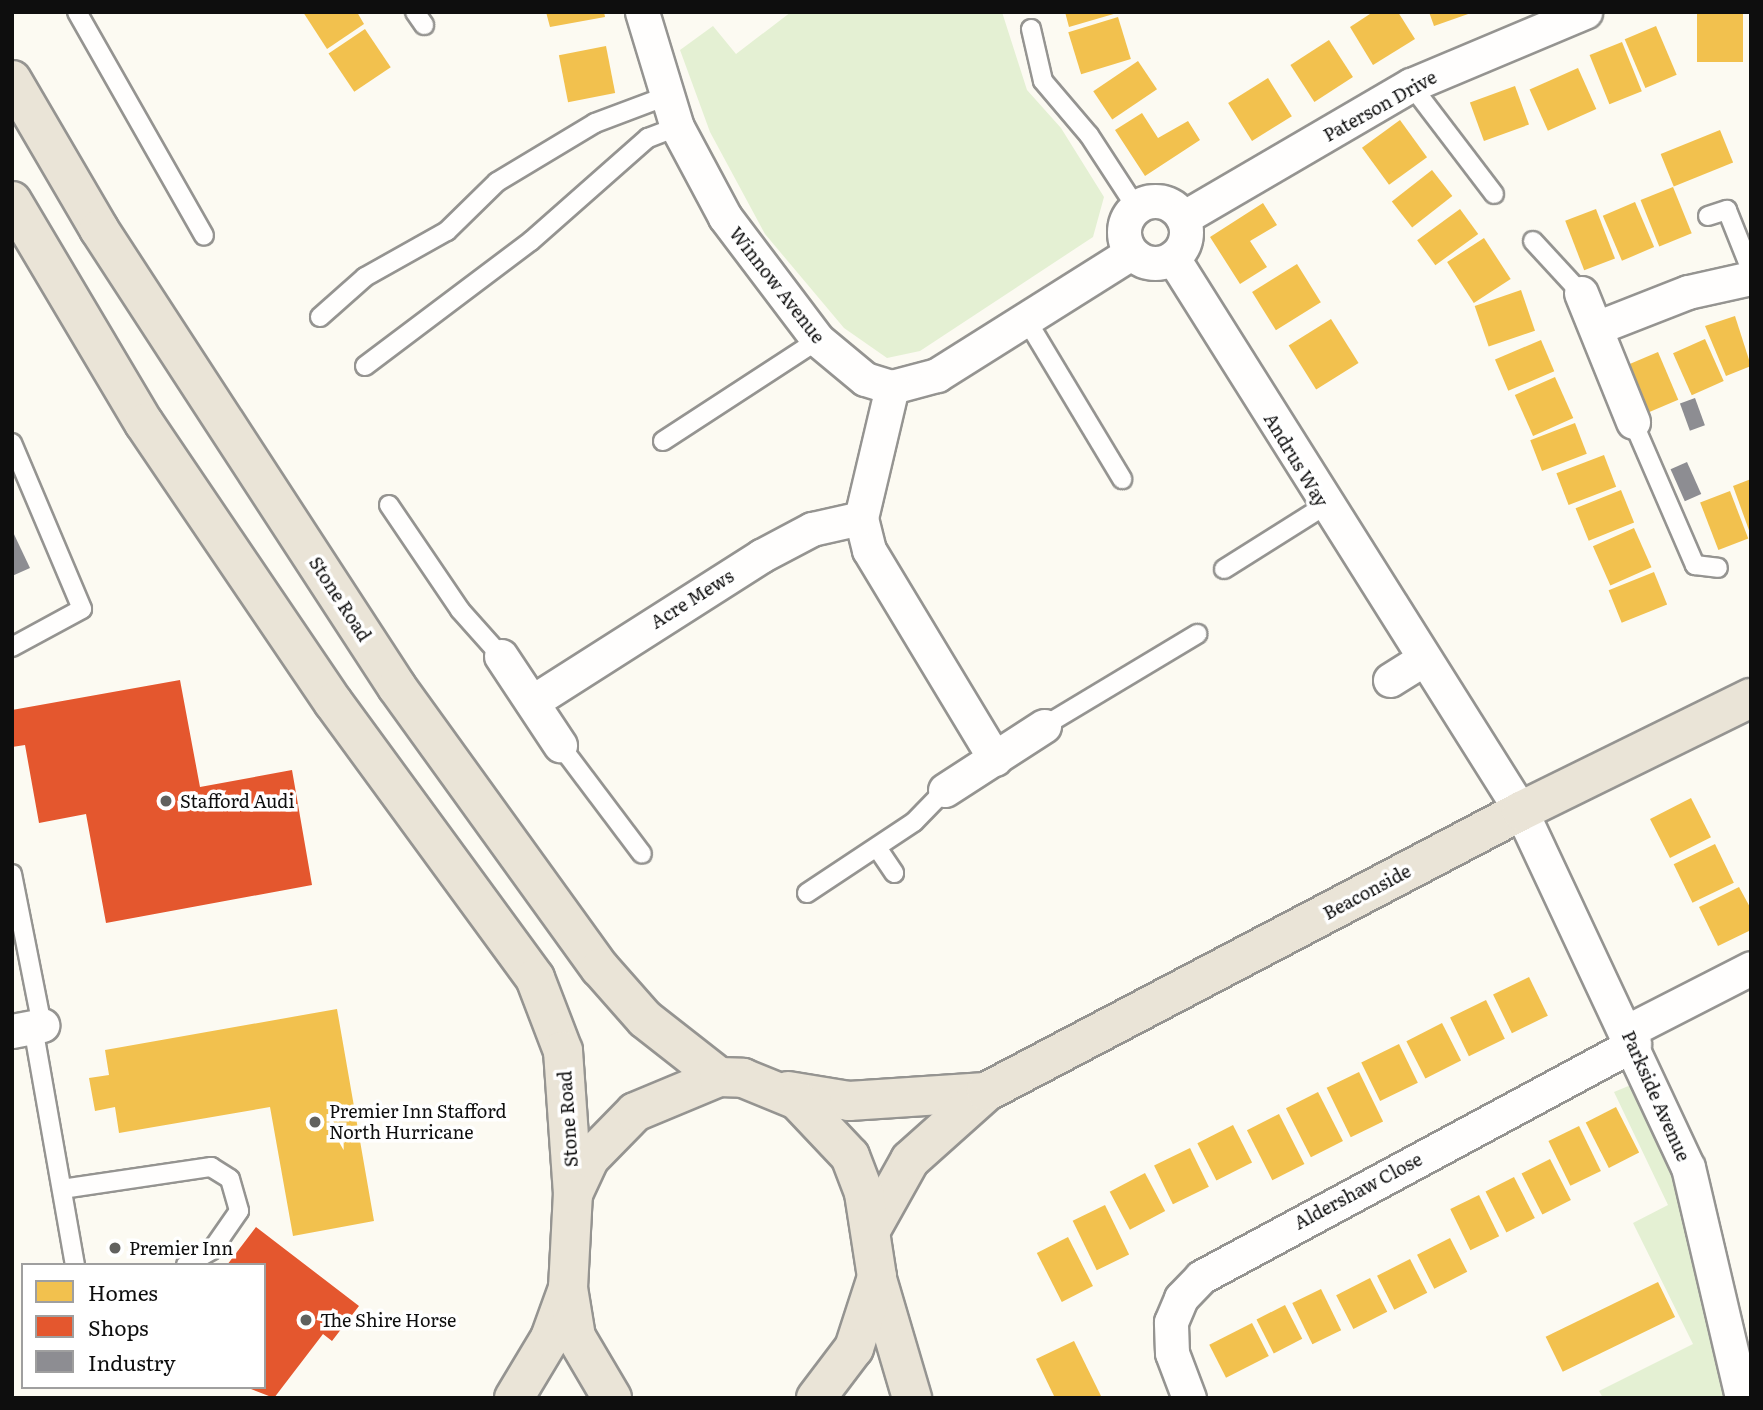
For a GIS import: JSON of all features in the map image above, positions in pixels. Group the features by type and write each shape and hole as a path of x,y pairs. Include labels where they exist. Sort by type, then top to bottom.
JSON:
{"highway":[{"name":"Stone Road","path":"12,80 99,229 397,687 600,968 645,1019 719,1077"},
{"name":"Stone Road","path":"12,201 144,423 334,702 535,978 563,1051 573,1194 568,1288"},
{"name":"Beaconside","path":"872,1228 910,1160 986,1092 1521,811 1751,698"},
{"name":"Beaconside","path":"719,1077 849,1101 986,1092"},
{"path":"573,1194 590,1158 635,1112 719,1077"},
{"path":"776,1088 821,1120 850,1156 872,1228 877,1277 912,1398"},
{"path":"816,1398 854,1348 877,1277"},
{"path":"514,1398 550,1338 568,1288"},
{"path":"568,1288 576,1337 612,1398"}],"street":[{"name":"Winnow Avenue","path":"642,12 677,127 725,217 818,340 865,379 892,387"},
{"name":"Paterson Drive","path":"1183,218 1411,85 1585,12"},
{"path":"1157,201 1183,218 1186,239 1173,258 1152,263 1131,253 1124,234 1136,207 1157,201"},
{"path":"995,758 869,550 862,518 892,387 937,375 1131,253"},
{"name":"Andrus Way","path":"1173,258 1421,661 1521,811"},
{"path":"1596,327 1688,292 1751,278"},
{"path":"1581,293 1633,422"},
{"name":"Acre Mews","path":"532,702 761,556 812,529 862,518"},
{"path":"501,656 560,745"},
{"path":"1390,680 1421,661"},
{"path":"945,790 1044,726"},
{"name":"Parkside Avenue","path":"1521,811 1631,1037 1688,1167 1740,1322 1742,1398"},
{"name":"Aldershaw Close","path":"1189,1398 1171,1353 1171,1322 1181,1298 1201,1277 1751,968"}],"lane":[{"path":"78,12 204,236"},
{"path":"1031,29 1044,81 1089,135 1136,207"},
{"path":"1411,85 1494,194"},
{"path":"320,317 365,277 447,232 497,182 595,123 667,96"},
{"path":"365,366 531,241 648,138 677,127"},
{"path":"1708,216 1727,210 1751,270"},
{"path":"1533,241 1581,293"},
{"path":"1026,319 1122,479"},
{"path":"663,441 818,340"},
{"path":"1633,422 1695,565 1718,568"},
{"path":"12,443 82,609 12,647"},
{"path":"389,505 460,610 501,656"},
{"path":"1224,569 1324,506"},
{"path":"1044,726 1197,634"},
{"path":"560,745 642,854"},
{"path":"807,893 878,849 945,790"},
{"path":"878,849 894,873"},
{"path":"12,874 29,1028 75,1263"},
{"path":"62,1189 211,1167 230,1179 239,1210 212,1250 189,1263"}],"green space":[{"path":"791,12 1002,12 1027,90 1061,128 1104,197 1093,237 920,351 887,358 844,328 765,234 710,132 680,50 713,26 736,54"},
{"path":"1638,1082 1673,1147 1731,1398 1603,1398 1599,1391 1693,1344 1633,1223 1668,1205 1614,1092"}],"building: Homes":[{"path":"303,12 357,12 364,24 327,49"},
{"path":"546,12 604,12 605,17 550,27"},
{"path":"1065,12 1117,12 1117,13 1069,27"},
{"path":"1373,12 1398,12 1415,39 1373,65 1350,27"},
{"path":"1429,12 1471,12 1471,13 1434,26"},
{"path":"1697,12 1743,12 1743,62 1697,62"},
{"path":"1118,17 1131,59 1081,74 1068,32"},
{"path":"1656,26 1677,75 1645,88 1625,39"},
{"path":"365,29 391,67 354,92 329,54"},
{"path":"1329,40 1353,77 1314,102 1290,65"},
{"path":"1622,42 1642,91 1609,104 1590,55"},
{"path":"606,46 615,93 568,102 559,55"},
{"path":"1138,61 1157,89 1112,119 1093,91"},
{"path":"1578,68 1596,109 1548,131 1530,90"},
{"path":"1268,78 1292,116 1252,141 1228,103"},
{"path":"1515,86 1529,125 1484,141 1470,102"},
{"path":"1142,113 1158,138 1188,121 1200,140 1145,176 1115,130"},
{"path":"1400,120 1427,157 1389,185 1362,148"},
{"path":"1720,130 1733,162 1674,186 1661,154"},
{"path":"1432,170 1452,196 1412,227 1392,201"},
{"path":"1673,187 1692,233 1659,246 1641,200"},
{"path":"1635,202 1654,247 1622,261 1603,216"},
{"path":"1263,203 1277,225 1250,241 1267,267 1240,284 1210,237"},
{"path":"1460,209 1478,234 1435,265 1417,240"},
{"path":"1596,209 1615,258 1584,270 1565,221"},
{"path":"1484,238 1511,279 1474,303 1447,262"},
{"path":"1297,264 1321,302 1276,330 1252,292"},
{"path":"1521,290 1535,331 1489,347 1475,306"},
{"path":"1735,316 1751,366 1726,376 1705,326"},
{"path":"1331,319 1359,363 1316,390 1289,345"},
{"path":"1705,339 1724,381 1692,395 1673,353"},
{"path":"1541,340 1554,371 1508,391 1495,360"},
{"path":"1658,352 1678,400 1649,412 1629,365"},
{"path":"1555,377 1573,418 1533,436 1515,395"},
{"path":"1575,423 1587,454 1542,471 1530,440"},
{"path":"1604,455 1616,487 1569,505 1556,473"},
{"path":"1751,479 1751,533 1750,533 1733,486"},
{"path":"1621,490 1634,522 1589,541 1576,508"},
{"path":"1730,491 1748,539 1718,550 1700,502"},
{"path":"1634,528 1651,567 1610,586 1593,546"},
{"path":"1654,572 1667,604 1622,623 1609,590"},
{"path":"1691,798 1711,837 1670,858 1650,819"},
{"path":"1715,844 1734,883 1693,903 1674,864"},
{"path":"1739,887 1751,909 1751,930 1718,946 1699,907"},
{"path":"1529,977 1548,1016 1512,1033 1493,995"},
{"path":"1486,1000 1505,1039 1469,1056 1450,1018"},
{"name":"Premier Inn Stafford North Hurricane","path":"337,1009 374,1221 293,1236 270,1107 119,1133 115,1107 95,1111 89,1078 109,1075 105,1050"},
{"path":"1442,1023 1461,1060 1425,1079 1406,1041"},
{"path":"1399,1044 1418,1083 1380,1101 1361,1062"},
{"path":"1359,1072 1383,1121 1351,1137 1327,1088"},
{"path":"1318,1092 1343,1141 1311,1157 1286,1108"},
{"path":"1616,1107 1639,1152 1609,1168 1586,1122"},
{"path":"1279,1114 1304,1164 1272,1180 1247,1130"},
{"path":"1233,1125 1252,1162 1216,1181 1197,1143"},
{"path":"1579,1126 1601,1171 1570,1186 1548,1141"},
{"path":"1190,1148 1209,1187 1173,1204 1154,1166"},
{"path":"1550,1159 1571,1200 1542,1215 1521,1174"},
{"path":"1145,1173 1165,1211 1130,1230 1110,1192"},
{"path":"1514,1177 1535,1218 1506,1233 1485,1192"},
{"path":"1479,1195 1499,1236 1470,1250 1450,1209"},
{"path":"1105,1205 1129,1254 1097,1270 1073,1221"},
{"path":"1068,1237 1093,1286 1062,1302 1037,1253"},
{"path":"1450,1238 1467,1272 1434,1289 1417,1255"},
{"path":"1410,1259 1427,1293 1394,1310 1377,1276"},
{"path":"1370,1278 1387,1312 1353,1329 1336,1295"},
{"path":"1658,1282 1675,1317 1563,1372 1546,1337"},
{"path":"1321,1289 1341,1330 1312,1344 1292,1303"},
{"path":"1285,1305 1302,1339 1274,1353 1256,1320"},
{"path":"1252,1323 1269,1356 1226,1378 1209,1345"},
{"path":"1074,1341 1102,1398 1055,1398 1036,1359"}],"building: Shops":[{"name":"Stafford Audi","path":"180,680 200,787 292,770 312,885 106,923 86,814 39,823 25,745 12,747 12,710"},
{"name":"The Shire Horse","path":"256,1227 359,1306 332,1341 323,1334 274,1398 251,1389 266,1389 266,1263 229,1263"}],"building: Industry":[{"path":"1695,398 1705,425 1690,431 1680,403"},
{"path":"1687,462 1701,494 1685,501 1671,469"},
{"path":"12,530 30,568 12,576"}],"place":[{"name":"Stafford Audi","path":"166,801"},
{"name":"Premier Inn Stafford North Hurricane","path":"315,1122"},
{"name":"Premier Inn","path":"115,1248"},
{"name":"The Shire Horse","path":"306,1320"}]}
